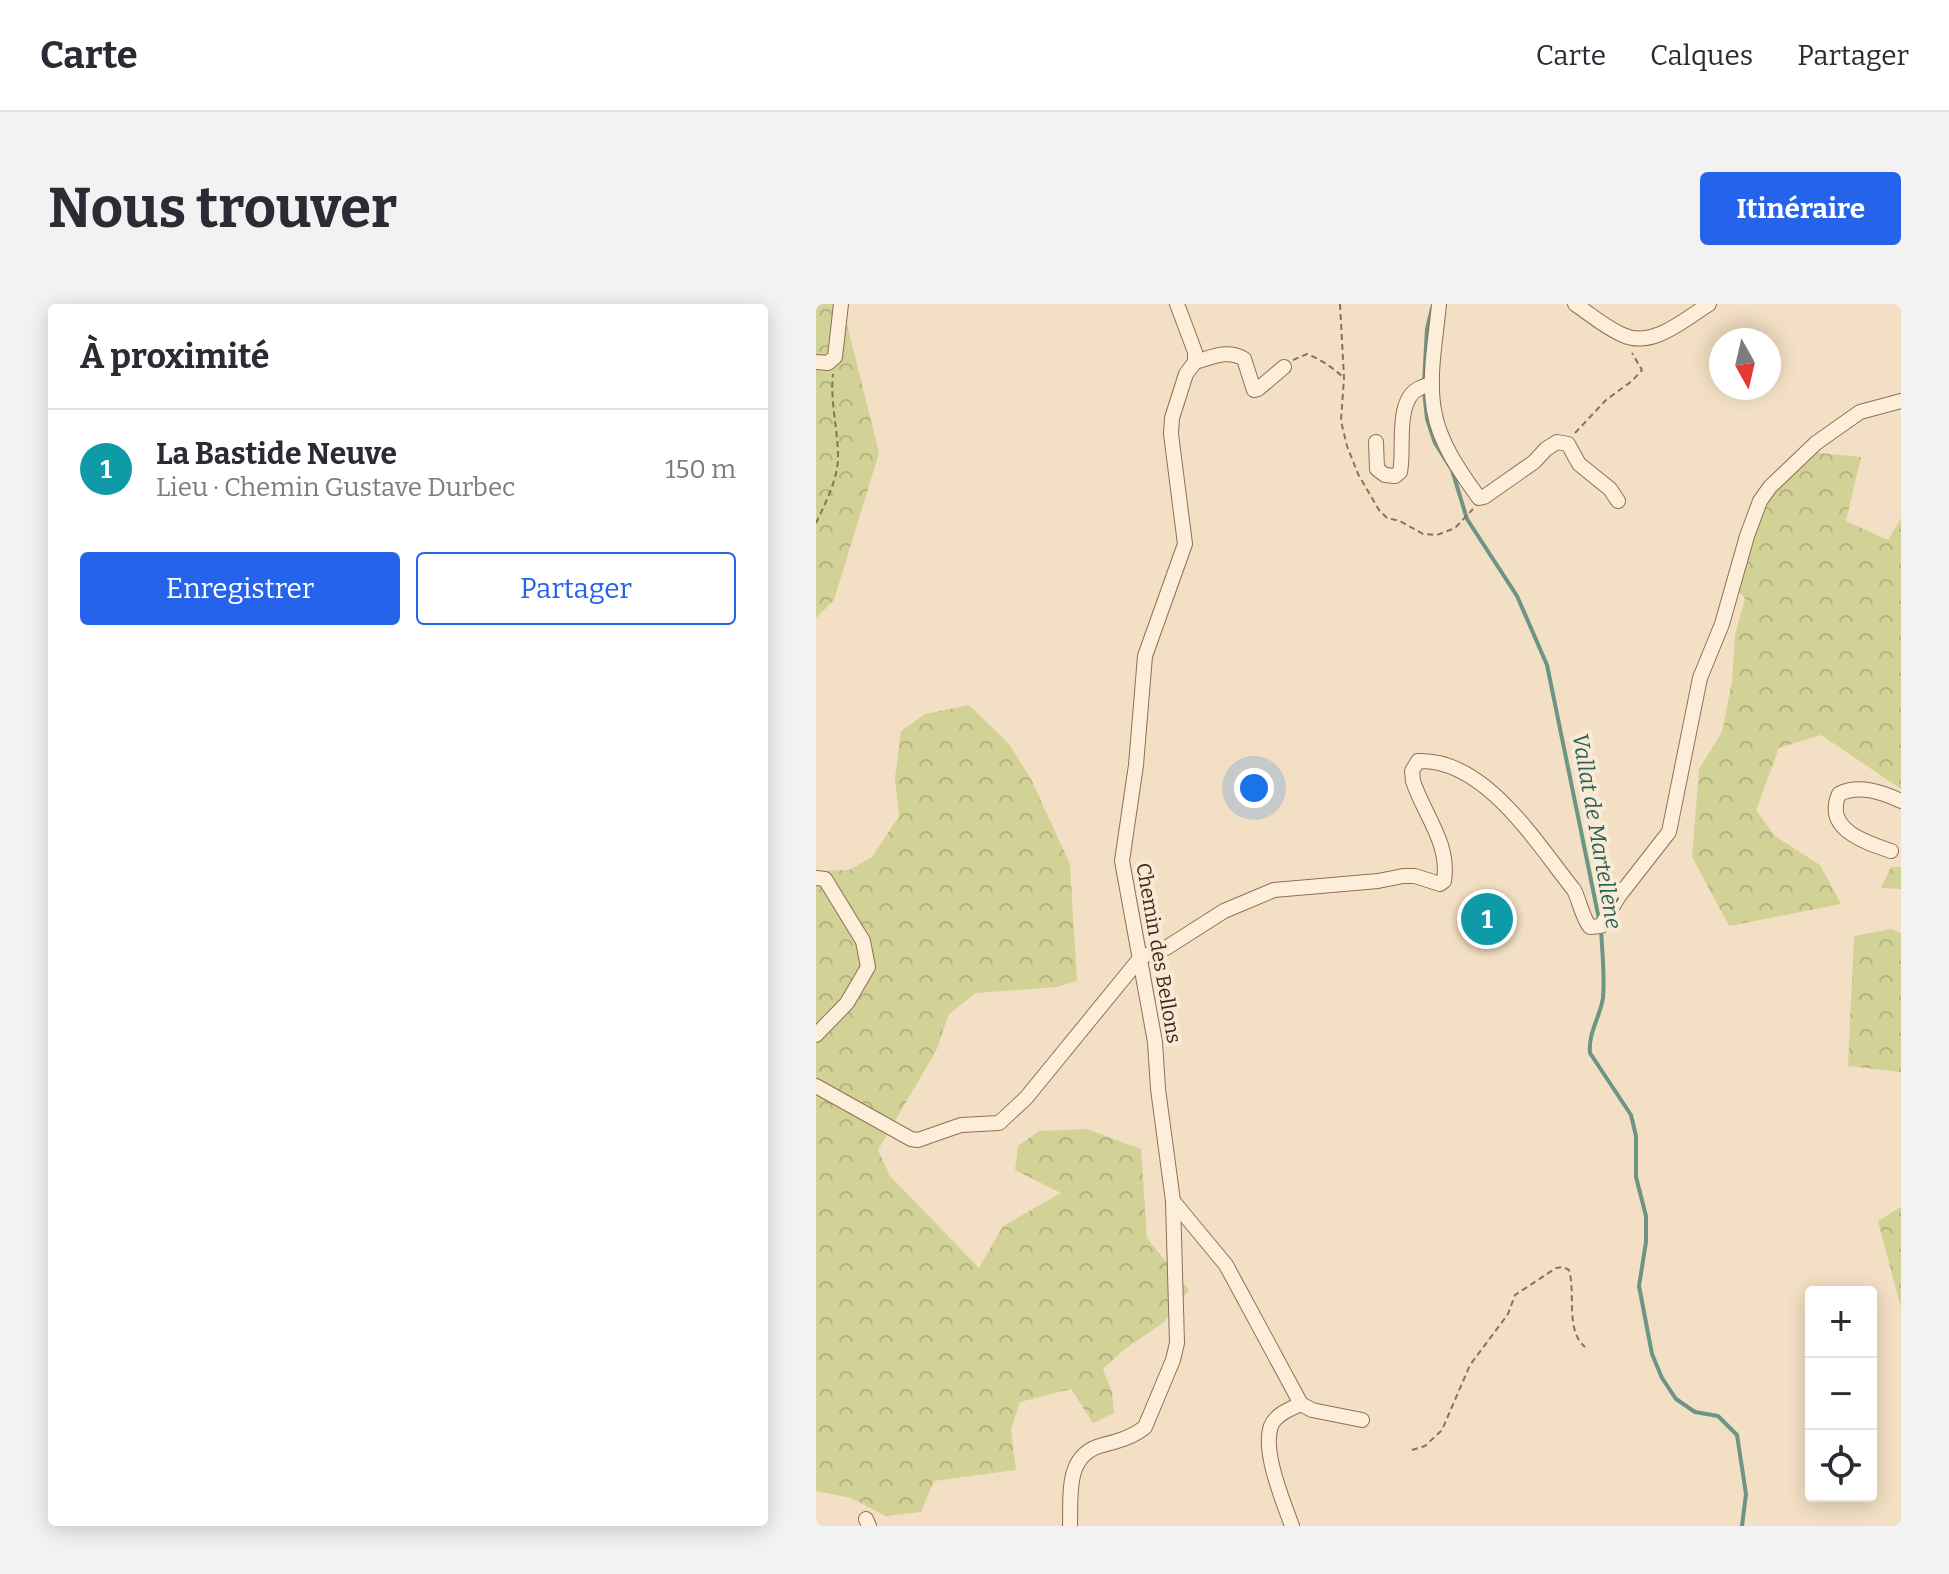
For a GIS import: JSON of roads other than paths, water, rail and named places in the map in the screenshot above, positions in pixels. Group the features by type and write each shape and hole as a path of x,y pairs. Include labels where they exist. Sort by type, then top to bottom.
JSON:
{"street":[{"path":"816,362 828,363 835,357 841,304"},
{"path":"1177,304 1195,352 1195,362 1227,353 1236,354 1244,359 1254,390 1284,367"},
{"path":"1439,304 1427,386 1441,437 1479,498 1526,468 1557,442 1568,444 1579,464 1610,489 1618,501"},
{"path":"1575,304 1625,337 1646,339 1709,304"},
{"name":"Chemin des Bellons","path":"1070,1526 1073,1470 1082,1454 1092,1447 1137,1433 1145,1427 1177,1343 1173,1201 1155,1042 1122,861 1136,765 1145,656 1185,544 1171,434 1172,418 1186,374 1195,362"},
{"path":"1376,442 1377,469 1385,475 1395,476 1400,472 1402,463 1401,427 1406,408 1413,393 1427,386"},
{"path":"816,1086 911,1139 918,1140 961,1125 999,1123 1026,1098 1141,957 1166,948 1224,911 1274,890 1403,876 1415,876 1440,884 1444,881 1444,852 1413,781 1415,764 1424,761 1464,773 1500,797 1574,890 1590,927 1601,926 1619,896 1669,832 1700,678 1722,624 1760,501 1770,487 1816,443 1860,412 1901,401"},
{"path":"1891,851 1856,839 1843,828 1836,815 1835,803 1839,794 1848,789 1863,789 1901,801"},
{"path":"816,878 825,879 855,927 863,941 868,967 847,1003 816,1035"},
{"path":"1173,1201 1226,1265 1301,1404 1312,1410 1362,1420"},
{"path":"1292,1526 1269,1441 1272,1424 1283,1412 1301,1404"}],"waterway":[{"name":"Vallat de Martellène","path":"1424,382 1427,329 1432,308"},
{"name":"Vallat de Martellène","path":"1424,391 1427,419 1435,443 1452,470 1467,519 1517,596 1547,665 1599,919"},
{"name":"Vallat de Martellène","path":"1601,928 1603,998 1590,1053 1631,1115 1636,1136 1636,1177 1646,1216 1646,1242 1639,1286 1652,1354 1662,1378 1676,1399 1695,1412 1718,1416 1737,1435 1746,1494 1742,1526"}],"place":[{"name":"La Bastide Neuve","path":"1487,919"}]}
